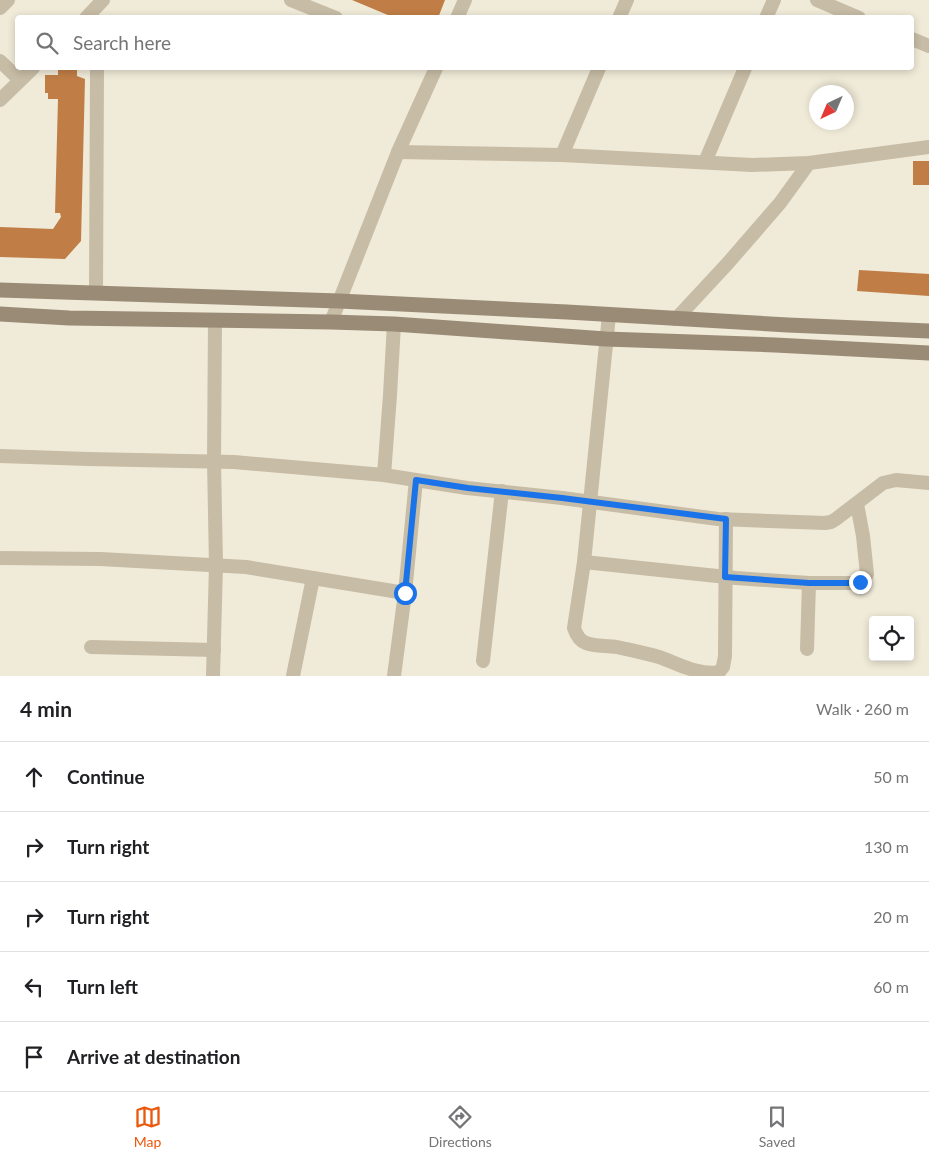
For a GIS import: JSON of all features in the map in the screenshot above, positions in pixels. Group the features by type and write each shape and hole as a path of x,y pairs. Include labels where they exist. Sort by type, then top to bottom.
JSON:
{"main road":[{"path":"0,290 339,301 929,331"},
{"path":"0,314 69,318 394,324 606,339 929,353"}],"street":[{"path":"0,8 8,0"},
{"path":"291,0 328,15"},
{"path":"458,15 465,0"},
{"path":"620,15 627,0"},
{"path":"767,15 774,0"},
{"path":"817,0 852,15"},
{"path":"914,40 929,46"},
{"path":"0,61 20,80"},
{"path":"0,100 31,70"},
{"path":"96,293 97,70"},
{"path":"331,322 398,152 435,70"},
{"path":"562,155 598,70"},
{"path":"705,162 744,70"},
{"path":"398,152 562,155 752,165 809,163 929,147"},
{"path":"676,319 780,203 809,163"},
{"path":"609,314 584,562 574,628 581,640 586,643 657,657 707,673 719,672 723,667 724,656 726,519"},
{"path":"214,676 216,566 214,461 215,320"},
{"path":"384,475 394,324"},
{"path":"0,456 214,461 384,475 726,519 825,523 836,519 883,483 896,480 929,483"},
{"path":"394,676 405,593 416,480"},
{"path":"482,662 502,491"},
{"path":"584,562 725,577 809,583 860,582 865,578 866,574 863,536 857,504"},
{"path":"0,558 100,559 246,567 405,593"},
{"path":"293,676 313,578"},
{"path":"807,649 809,583"},
{"path":"90,647 214,650"}],"building":[{"path":"352,0 445,0 439,15 388,15"},
{"path":"58,70 77,70 77,76 85,79 81,241 65,259 0,257 0,227 53,229 61,217 60,213 55,213 58,99 48,99 48,93 45,93 45,75 58,75"},
{"path":"913,161 929,161 929,185 913,185"},
{"path":"859,270 929,274 929,296 857,291"}],"route":[{"path":"405,593 416,480 726,519 725,577 809,583 860,582"}]}
